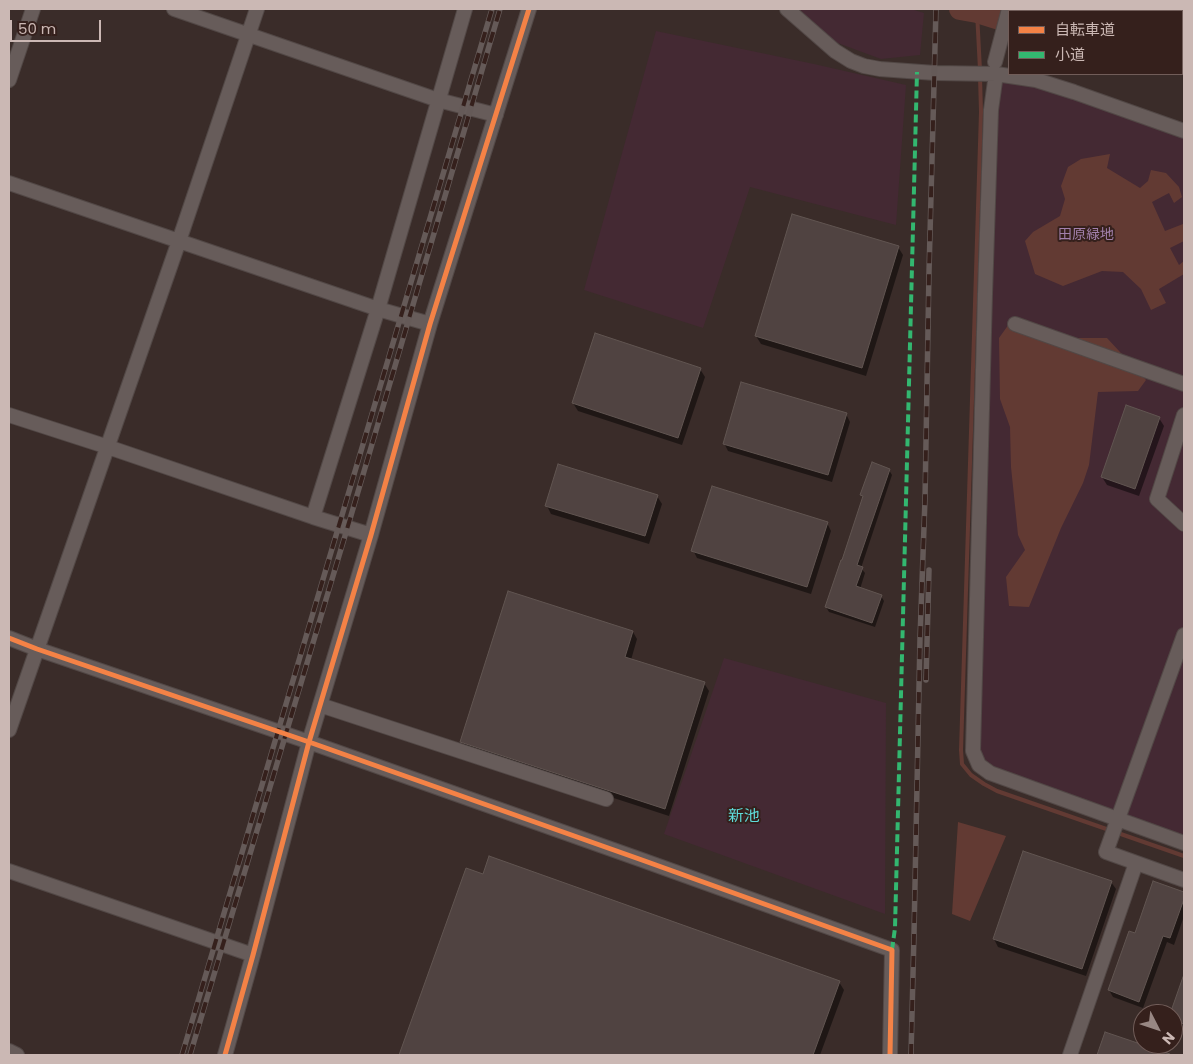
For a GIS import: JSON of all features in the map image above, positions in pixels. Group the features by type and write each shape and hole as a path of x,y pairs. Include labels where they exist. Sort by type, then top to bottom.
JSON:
{"street":[{"path":"9,80 34,9"},
{"path":"174,9 438,100 496,115"},
{"path":"9,730 179,241 257,9"},
{"path":"313,517 378,310 465,9"},
{"path":"225,1055 309,742 371,535 430,324 529,9"},
{"path":"787,9 835,51 851,61 864,66 935,73 959,73 996,68 1008,72"},
{"path":"1008,9 996,68 991,110 984,294 973,751 979,765 990,773 1184,843"},
{"path":"1019,75 1074,92 1184,131"},
{"path":"9,183 378,310 430,324"},
{"path":"1015,324 1184,384"},
{"path":"9,415 108,446 313,517 371,535"},
{"path":"1184,415 1157,499 1184,524"},
{"path":"1184,635 1106,852 1184,880"},
{"path":"9,638 309,742 892,950 890,1055"},
{"path":"320,705 606,799"},
{"path":"1070,1055 1136,863"},
{"path":"9,871 253,955"},
{"path":"9,1051 17,1055"}],"green space":[{"path":"782,9 911,9 924,13 920,55 881,59 816,35"},
{"path":"656,31 906,85 896,225 750,187 703,328 584,290"},
{"name":"田原緑地","path":"996,74 1184,131 1184,837 990,773 977,760"},
{"path":"724,658 886,703 885,914 664,834"}],"shaded area":[{"path":"1110,154 1107,168 1140,188 1148,181 1151,170 1166,173 1179,187 1182,197 1174,203 1169,193 1152,202 1165,231 1183,224 1184,241 1170,248 1179,265 1184,261 1184,274 1159,289 1166,303 1151,310 1141,289 1123,272 1102,271 1063,286 1035,274 1025,241 1033,232 1060,216 1065,199 1061,186 1068,167 1081,159"},
{"path":"1014,317 1053,338 1107,338 1146,380 1138,391 1098,392 1089,465 1029,607 1009,606 1006,577 1025,550 1018,535 1011,467 1010,427 1000,399 999,338"},
{"path":"958,822 1006,836 970,921 952,914"}],"building":[{"path":"792,214 899,246 862,368 755,336"},
{"path":"595,333 701,368 678,438 572,403"},
{"path":"741,382 847,413 828,475 723,444"},
{"path":"1126,405 1160,417 1135,489 1101,477"},
{"path":"872,462 890,469 857,565 863,567 856,586 882,595 872,623 825,607 863,496 860,495"},
{"path":"558,464 658,495 645,536 545,506"},
{"path":"712,486 828,522 807,587 691,551"},
{"path":"508,591 633,631 625,657 705,682 665,809 460,742"},
{"path":"1023,851 1112,881 1082,969 993,939"},
{"path":"489,856 840,981 813,1055 399,1055 466,868 483,874"},
{"path":"1153,881 1184,892 1184,899 1170,938 1163,936 1139,1002 1108,990 1129,931 1135,933"},
{"path":"1184,977 1184,1024 1183,1004 1174,1004"},
{"path":"1105,1032 1133,1041 1133,1054 1170,1054 1170,1055 1097,1055"}],"waterway":[{"path":"960,9 1008,22"},
{"path":"977,12 980,70"},
{"path":"980,77 981,112 962,764 971,775 997,791 1184,856"}],"railway":[{"path":"182,1055 492,9"},
{"path":"190,1055 500,9"},
{"path":"911,1055 936,9"},
{"path":"926,680 929,570"}],"marked path":[{"path":"892,950 895,928 917,72"}],"cycle path":[{"path":"225,1055 309,742 371,535 430,324 529,9"},
{"path":"9,638 309,742 892,950 890,1055"}],"district":[{"name":"新池","path":"744,817"}]}
